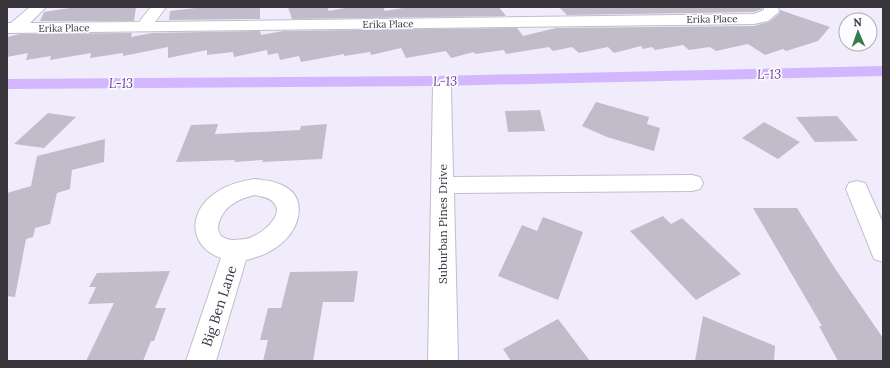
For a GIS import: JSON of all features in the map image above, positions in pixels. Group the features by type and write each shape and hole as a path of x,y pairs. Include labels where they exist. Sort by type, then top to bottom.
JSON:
{"street":[{"path":"11,28 39,7"},
{"path":"143,27 159,7"},
{"path":"398,24 400,7"},
{"name":"Erika Place","path":"11,28 143,27 275,19 398,24 514,14 658,14 754,19 770,11"},
{"name":"Suburban Pines Drive","path":"442,87 443,361"},
{"path":"442,185 692,183"},
{"path":"857,189 883,252"},
{"name":"Big Ben Lane","path":"201,361 236,251"}],"building":[{"path":"76,7 136,7 134,21 40,21 44,12"},
{"path":"204,7 260,7 260,19 169,20 170,11"},
{"path":"288,7 327,7 329,11 351,7 383,7 385,11 409,7 499,7 506,16 292,19"},
{"path":"559,7 762,7 762,9 754,12 567,15"},
{"path":"780,10 830,27 818,41 786,51 783,49 765,55 748,44 716,51 710,47 689,50 683,45 655,50 652,47 643,49 641,46 614,53 608,47 579,53 572,47 553,51 549,47 506,54 504,50 475,54 474,52 451,58 446,51 406,58 401,48 371,55 370,52 344,56 344,54 301,62 299,56 280,60 278,53 268,55 267,50 234,57 233,52 207,55 207,50 168,58 168,47 123,56 123,53 90,58 91,53 50,60 51,56 26,60 28,53 7,57 7,37 20,34 132,33 131,37 152,33 260,31 261,35 283,31 517,28 523,36 556,28 754,26 769,22 780,13"},
{"path":"596,102 649,117 647,124 660,128 654,151 607,137 582,126"},
{"path":"540,110 545,131 508,132 505,111"},
{"path":"48,113 76,117 44,148 14,144"},
{"path":"837,116 858,141 815,142 796,117"},
{"path":"764,122 800,142 778,159 742,138"},
{"path":"218,124 215,134 300,130 301,126 327,124 322,159 262,162 263,160 234,162 235,160 176,162 191,125"},
{"path":"105,139 104,162 72,170 70,189 57,193 50,224 35,228 33,237 26,239 15,297 7,296 7,193 31,186 37,156"},
{"path":"753,208 797,208 834,267 883,338 883,361 838,361 819,326 822,326"},
{"path":"663,216 671,224 682,218 741,274 696,300 630,231"},
{"path":"543,217 583,232 558,300 498,276 522,225 537,231"},
{"path":"170,271 155,308 166,308 154,341 151,341 143,361 86,361 114,303 88,304 96,287 89,287 97,273"},
{"path":"358,271 354,302 323,302 313,361 263,361 268,340 260,340 268,308 281,308 290,272"},
{"path":"703,316 775,346 774,361 695,361"},
{"path":"558,319 590,361 511,361 503,349"}],"waterway":[{"name":"L-13","path":"7,84 437,81 883,71"}]}
